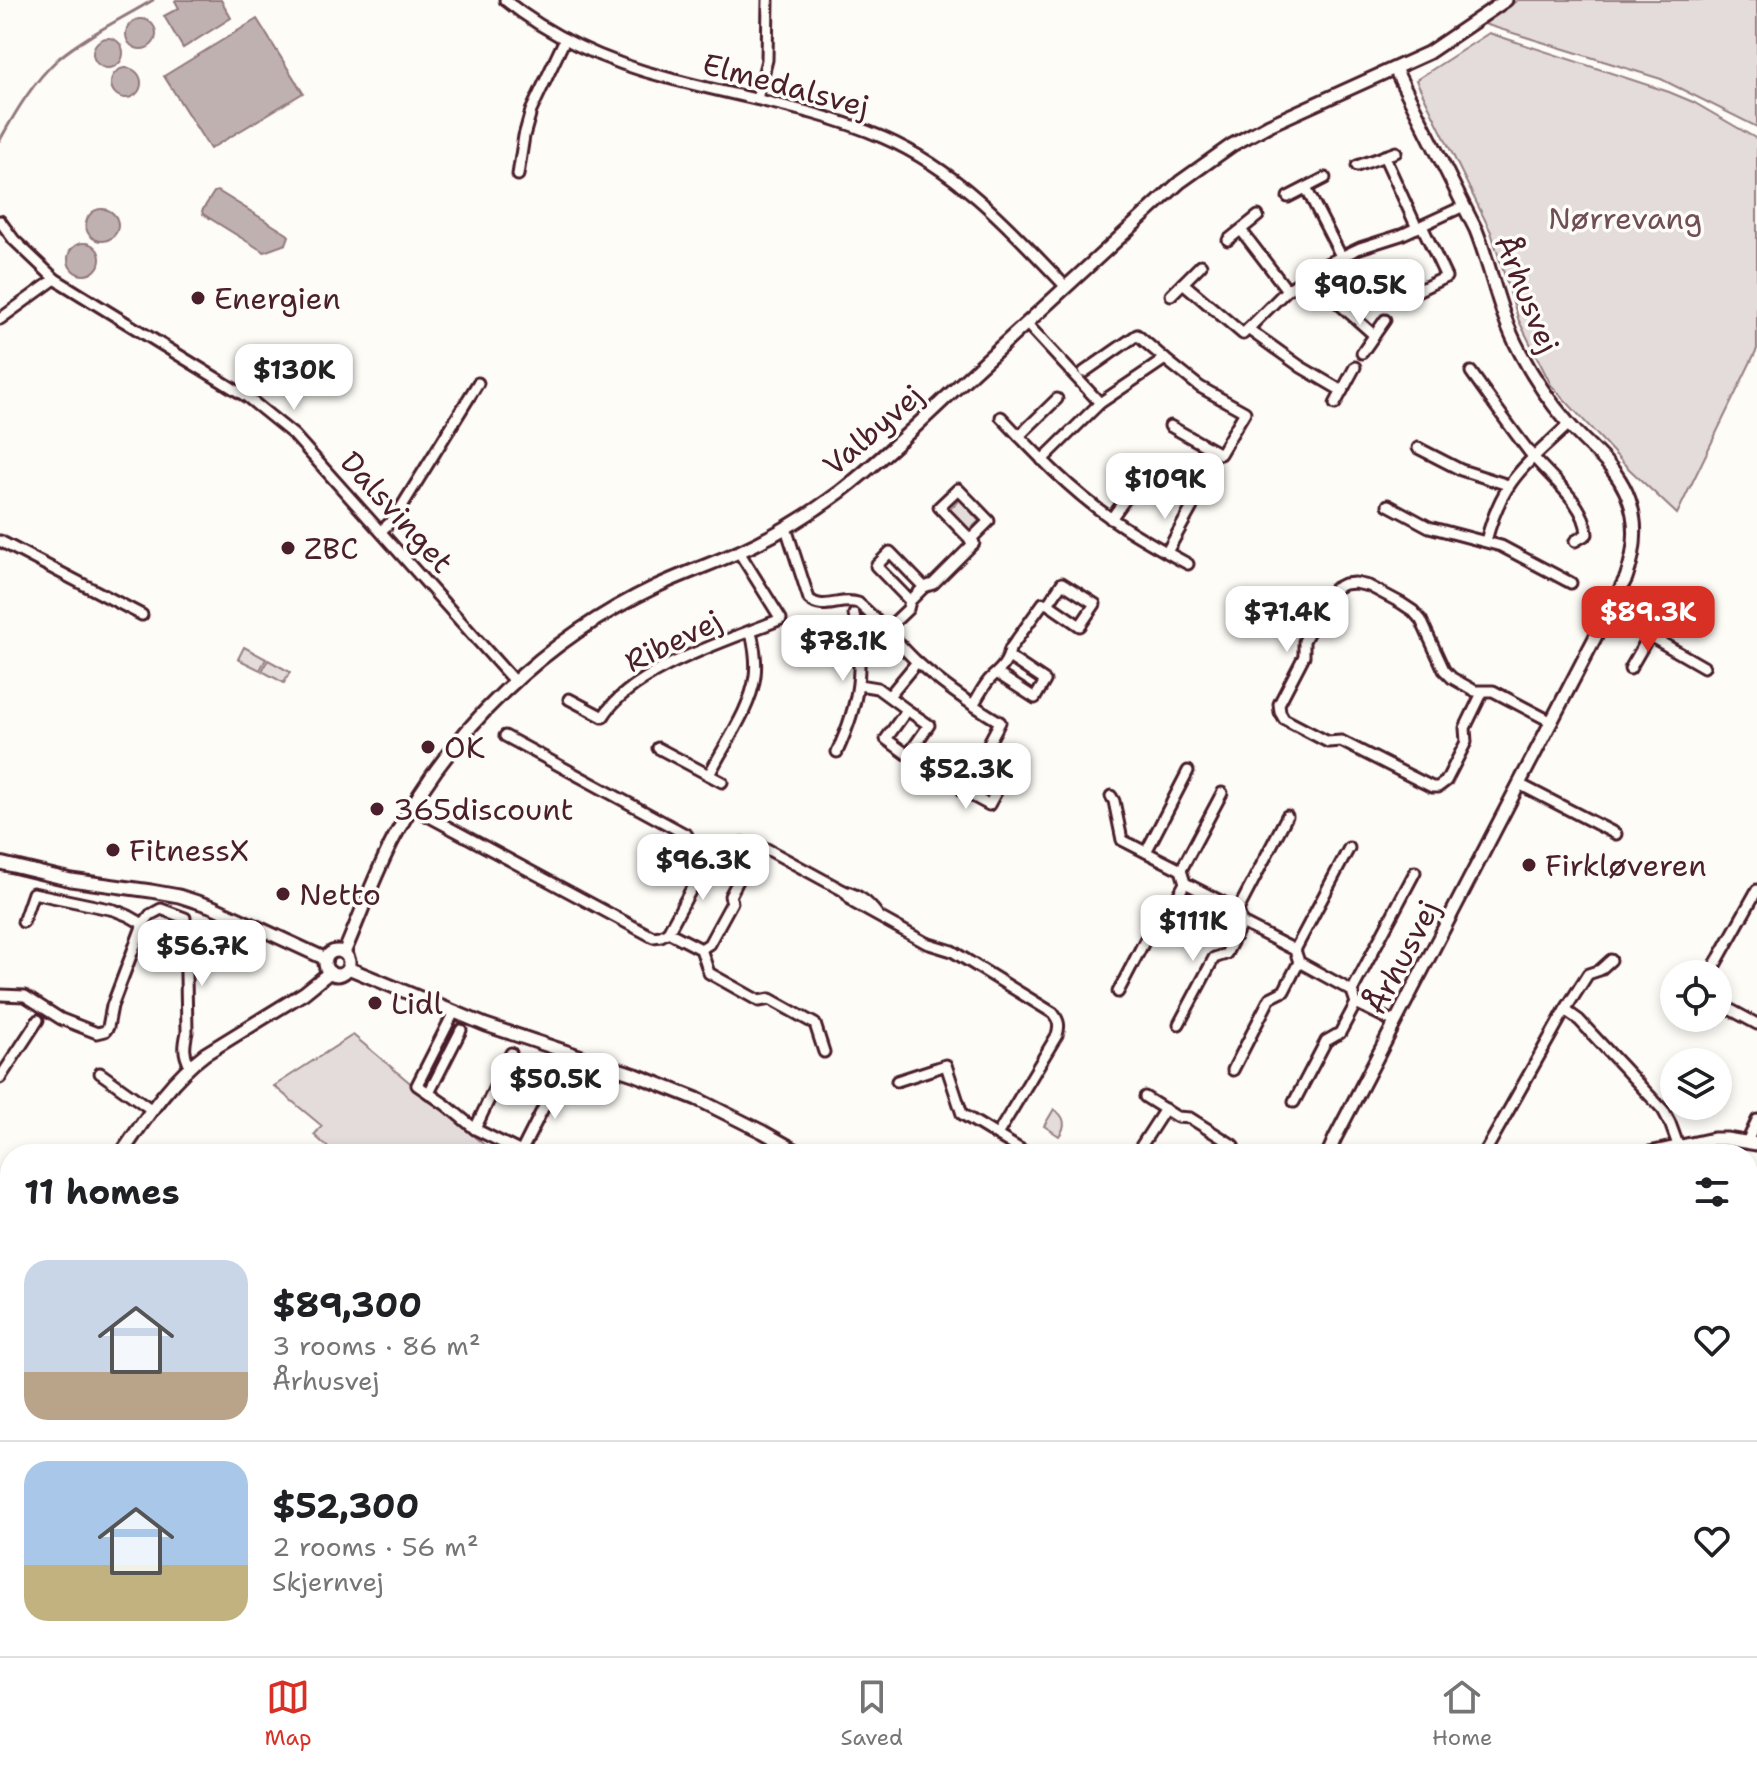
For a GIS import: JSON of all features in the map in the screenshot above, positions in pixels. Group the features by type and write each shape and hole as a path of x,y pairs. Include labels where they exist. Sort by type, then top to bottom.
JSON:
{"street":[{"name":"Elmedalsvej","path":"505,0 565,39 636,69 815,112 888,140 925,160 996,213 1066,287"},
{"path":"757,99 767,60 768,0"},
{"name":"Valbyvej","path":"344,953 379,870 424,786 466,731 514,681 598,619 657,586 739,552 786,528 824,503 870,467 1180,182 1220,152 1269,125 1428,53 1506,0"},
{"path":"518,175 531,111 565,39"},
{"name":"Århusvej","path":"1332,1144 1626,578 1635,542 1631,501 1622,484 1569,424 1540,386 1519,351 1501,308 1485,254 1464,206 1395,69"},
{"path":"1357,166 1396,152"},
{"path":"1384,156 1446,277 1417,291"},
{"path":"1288,197 1325,178"},
{"path":"1306,188 1341,256"},
{"path":"1183,283 1243,334 1287,290 1309,274 1341,256 1419,227 1464,206"},
{"path":"1228,240 1258,216"},
{"name":"Dalsvinget","path":"0,221 14,240 55,279 273,416 315,457 514,681"},
{"path":"1241,230 1287,290"},
{"path":"1171,295 1201,265"},
{"path":"1309,274 1374,335"},
{"path":"0,319 55,279"},
{"path":"1362,353 1385,320"},
{"path":"1026,323 1100,403"},
{"path":"1248,329 1301,367 1342,391"},
{"path":"1084,372 1137,335 1200,387 1245,412 1220,454 1170,426"},
{"path":"1042,460 1100,403 1165,359"},
{"path":"1335,404 1355,367"},
{"path":"1471,372 1533,457 1562,486 1587,525 1587,534 1575,541"},
{"path":"381,531 394,519 478,383"},
{"path":"1019,436 1057,399"},
{"path":"1001,417 1081,496 1111,519 1188,564"},
{"path":"1486,541 1493,515 1508,485 1569,424"},
{"path":"1418,448 1461,470 1508,485"},
{"path":"1111,519 1144,473"},
{"path":"886,630 908,609 910,601 924,587 933,584 974,543 970,540 939,507 958,489 989,521 970,540"},
{"path":"1388,505 1429,527 1501,546 1571,583"},
{"path":"1167,552 1192,507"},
{"path":"786,528 809,599 818,606 854,601 861,605 917,662 1000,722 963,791 989,805 1006,774 980,760"},
{"path":"0,541 142,615"},
{"name":"Ribevej","path":"569,699 603,717 617,698 642,680 699,651 781,619 739,552"},
{"path":"910,601 876,566 890,552 924,587"},
{"path":"973,705 991,678 998,674 1009,657 1010,649 1043,603 1080,626 1095,604 1062,583 1048,604"},
{"path":"1483,691 1465,728 1466,742 1446,781 1438,787 1432,787 1341,741 1328,742 1284,719 1279,704 1304,656 1304,641 1326,599 1334,589 1355,583 1369,586 1413,611 1421,620 1444,670 1452,678 1475,691 1483,691 1493,691 1552,722"},
{"path":"1608,612 1704,667"},
{"path":"837,752 848,728 859,685 859,640 854,614"},
{"path":"709,775 752,691 756,655 751,631"},
{"path":"1630,669 1649,636"},
{"path":"998,674 1035,698 1045,681 1009,657"},
{"path":"889,696 917,662"},
{"path":"859,685 877,688 929,725 908,755 886,739 907,710"},
{"path":"505,736 687,835 689,841 712,854"},
{"path":"658,748 722,782"},
{"path":"1146,852 1188,771"},
{"path":"1519,784 1616,834"},
{"path":"1118,992 1156,919 1168,914 1185,883 1181,870 1222,793"},
{"path":"1111,796 1122,840 1181,870"},
{"path":"411,807 653,937 668,932 712,854 743,843 765,848 844,891 854,903 926,943 952,951 1053,1013 1058,1020 1057,1035 997,1135"},
{"path":"1179,1024 1214,958 1226,954 1242,923 1238,910 1287,816"},
{"path":"1295,950 1349,848"},
{"path":"0,863 71,880 179,896 213,907 326,959"},
{"path":"1352,991 1415,872"},
{"path":"701,949 709,944 732,902 730,896 740,877"},
{"path":"1185,883 1238,910"},
{"path":"1718,960 1757,890"},
{"path":"23,922 33,893 114,910 143,924"},
{"path":"0,995 25,996 61,1019 97,1033 105,1031 143,924 153,912 161,909 185,918 187,1032 184,1056 190,1066"},
{"path":"1242,923 1295,950 1299,962 1352,991 1356,1003 1396,1021"},
{"path":"668,932 701,949 709,973 759,1001 770,999 815,1024 824,1052"},
{"path":"333,951 344,953 348,958 348,968 340,975 330,972 325,966 326,959 333,951"},
{"path":"1490,1144 1588,974 1600,970 1611,960"},
{"path":"1233,1070 1270,998 1284,991 1299,962"},
{"path":"348,968 521,1038 575,1053 697,1099 784,1144"},
{"path":"128,1144 168,1088 190,1066 304,993 330,972"},
{"path":"1294,1102 1326,1041 1340,1033 1356,1003"},
{"path":"1565,1010 1579,1020 1663,1110 1678,1144"},
{"path":"1732,1011 1757,1024"},
{"path":"454,1012 417,1085 475,1129 505,1144"},
{"path":"0,1078 38,1020"},
{"path":"429,1093 461,1030"},
{"path":"475,1129 511,1053"},
{"path":"897,1081 946,1065 962,1114 1012,1144"},
{"path":"100,1073 152,1110"},
{"path":"525,1144 560,1075"},
{"path":"1145,1097 1177,1117 1190,1118 1231,1144"},
{"path":"1142,1144 1165,1109"},
{"path":"1684,1144 1713,1139 1752,1143 1757,1120"}],"green space":[{"path":"1518,0 1757,0 1757,127 1661,79 1484,24"},
{"name":"Nørrevang","path":"1489,33 1669,92 1693,102 1757,139 1757,349 1677,514 1627,467 1551,385 1519,321 1491,232 1416,80"},
{"path":"960,499 979,521 968,531 948,511"},
{"path":"244,647 266,659 260,670 238,659"},
{"path":"268,660 290,672 284,683 262,671"},
{"path":"353,1035 483,1144 324,1144 314,1135 322,1126 274,1086"},
{"path":"1054,1109 1064,1121 1059,1136 1044,1126"}],"shaded area":[{"path":"176,0 221,0 231,18 183,48 164,16 179,8"},
{"path":"141,19 152,23 156,34 152,45 141,49 130,45 126,34 130,23"},
{"path":"257,19 303,93 210,149 164,76"},
{"path":"108,38 119,42 123,53 119,64 108,68 97,64 93,53 97,42"},
{"path":"126,68 137,72 141,83 137,94 126,98 115,94 111,83 115,72"},
{"path":"218,191 287,234 286,244 264,252 203,214 214,192"},
{"path":"102,209 113,214 118,225 113,236 102,241 91,236 86,225 91,214"},
{"path":"84,243 95,248 100,259 95,270 84,275 73,270 68,259 73,248"}],"waterway":[{"path":"0,140 33,87 58,59 92,35 153,0"}],"place":[{"name":"Energien","path":"198,298"},
{"name":"ZBC","path":"288,548"},
{"name":"OK","path":"428,747"},
{"name":"365discount","path":"377,809"},
{"name":"FitnessX","path":"113,850"},
{"name":"Firkløveren","path":"1529,865"},
{"name":"Netto","path":"283,894"},
{"name":"Lidl","path":"375,1003"}]}
